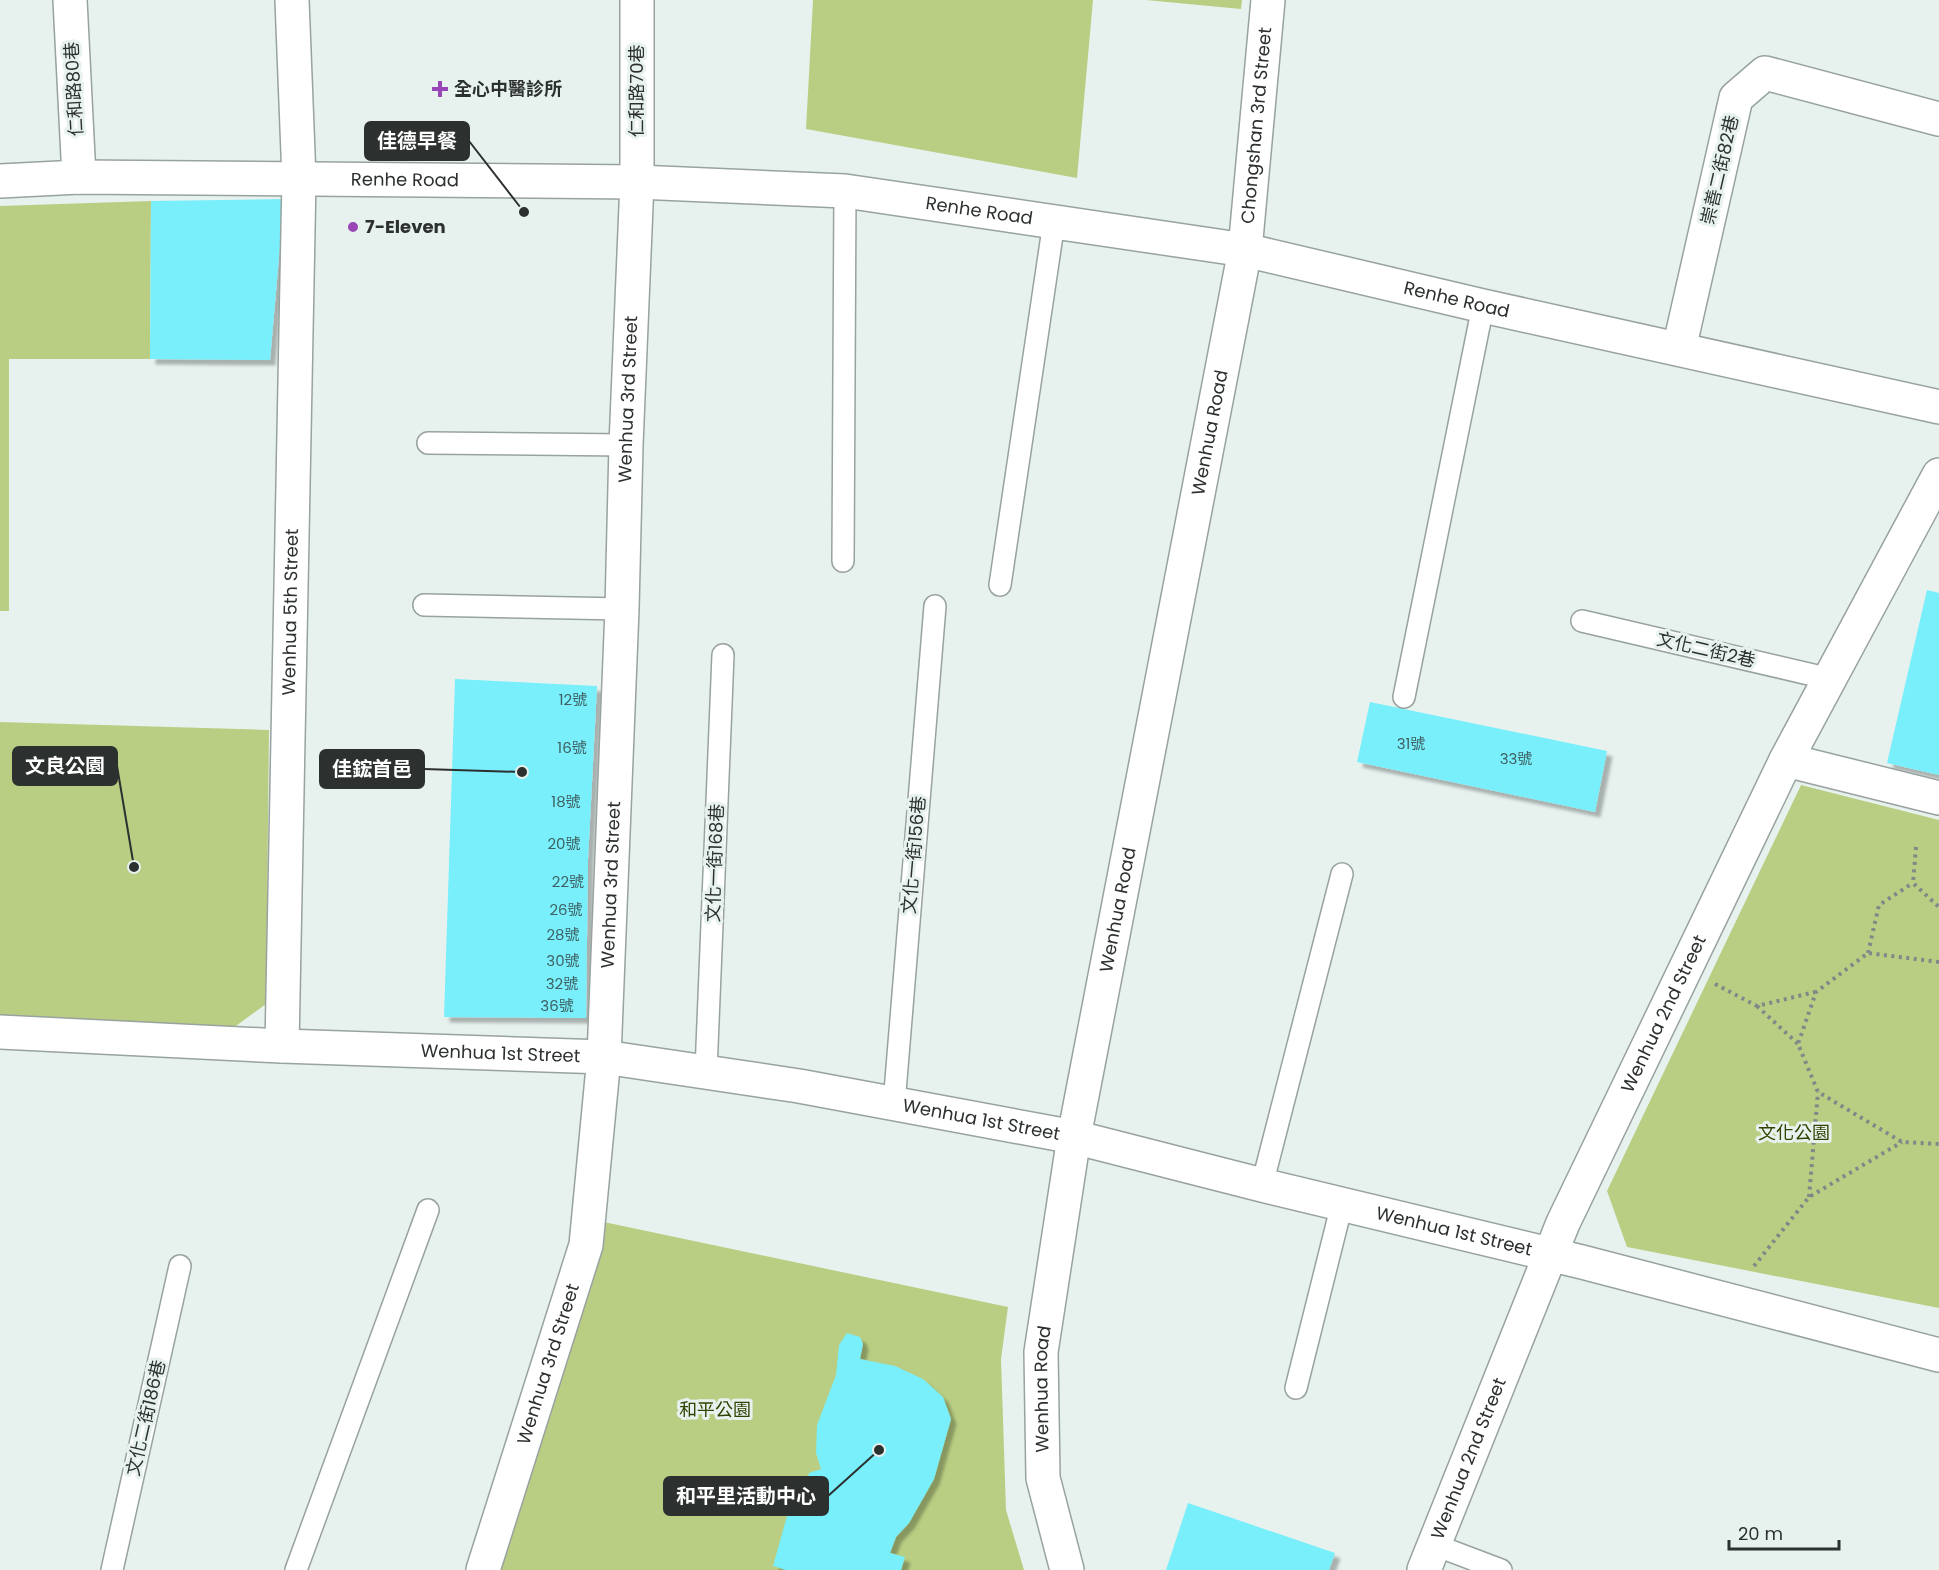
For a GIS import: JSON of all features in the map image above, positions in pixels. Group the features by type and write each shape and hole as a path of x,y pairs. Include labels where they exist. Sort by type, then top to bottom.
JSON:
{"street":[{"name":"仁和路80巷","path":"70,0 79,177"},
{"name":"Wenhua 5th Street","path":"282,1046 299,178 292,0"},
{"name":"仁和路70巷","path":"637,0 637,182"},
{"name":"Chongshan 3rd Street","path":"1245,250 1268,0"},
{"name":"崇善二街82巷","path":"1679,349 1736,98 1765,73 1939,118"},
{"name":"Renhe Road","path":"0,181 79,177 299,178 637,182 845,191 1245,250 1484,306 1939,407"},
{"name":"Wenhua 3rd Street","path":"483,1570 586,1245 604,1057 637,182"},
{"name":"Wenhua Road","path":"1066,1570 1042,1478 1041,1352 1074,1137 1245,250"},
{"name":"Wenhua 2nd Street","path":"1429,1557 1563,1223 1786,760 1939,476"},
{"path":"1786,760 1939,798"},
{"name":"Wenhua 1st Street","path":"0,1032 282,1046 604,1057 706,1071 1074,1137 1550,1254 1939,1355"}],"lane":[{"path":"843,561 845,191"},
{"path":"1000,585 1054,222"},
{"path":"1404,697 1484,306"},
{"path":"428,443 626,445"},
{"path":"424,606 622,609"},
{"name":"文化一街156巷","path":"894,1104 935,606"},
{"name":"文化二街2巷","path":"1582,621 1830,679"},
{"name":"文化一街168巷","path":"706,1071 723,655"},
{"path":"1262,1185 1342,873"},
{"path":"1296,1389 1342,1204"},
{"path":"296,1570 428,1210"},
{"name":"文化二街186巷","path":"112,1570 180,1266"},
{"path":"1429,1557 1501,1570"}],"path":[{"path":"1757,1006 1815,992 1868,953 1879,905 1912,883 1916,847"},
{"path":"1912,883 1939,906"},
{"path":"1868,953 1939,962"},
{"path":"1714,984 1757,1006 1797,1044 1818,1092 1809,1197"},
{"path":"1797,1044 1815,992"},
{"path":"1818,1092 1902,1142 1939,1144"},
{"path":"1754,1266 1809,1197 1902,1142"}],"green space":[{"path":"813,0 1093,0 1077,178 806,129"},
{"path":"1146,0 1242,0 1241,9"},
{"path":"151,201 150,359 9,359 9,611 0,611 0,206"},
{"path":"0,722 269,730 266,1004 233,1028 0,1016"},
{"name":"文化公園","path":"1801,785 1939,820 1939,1308 1627,1247 1607,1191"},
{"name":"和平公園","path":"599,1221 1008,1307 1001,1359 1006,1510 1024,1570 501,1570"}],"building":[{"path":"284,199 270,360 150,359 151,201"},
{"path":"1927,590 1939,593 1939,775 1887,763"},
{"path":"455,679 597,686 588,859 586,1018 444,1017"},
{"path":"1370,702 1607,751 1595,812 1357,762"},
{"path":"847,1333 860,1337 863,1344 860,1359 895,1366 923,1379 943,1397 951,1419 934,1479 909,1523 896,1537 890,1553 905,1557 901,1570 786,1570 773,1566 789,1509 800,1503 809,1473 821,1469 816,1453 817,1425 836,1375 839,1345"},
{"path":"1188,1503 1335,1553 1329,1570 1166,1570"}],"place":[{"name":"全心中醫診所","path":"440,89"},
{"name":"佳德早餐","path":"524,212"},
{"name":"7-Eleven","path":"353,227"},
{"name":"佳鋐首邑","path":"522,772"},
{"name":"文良公園","path":"134,867"},
{"name":"和平里活動中心","path":"879,1450"}]}
